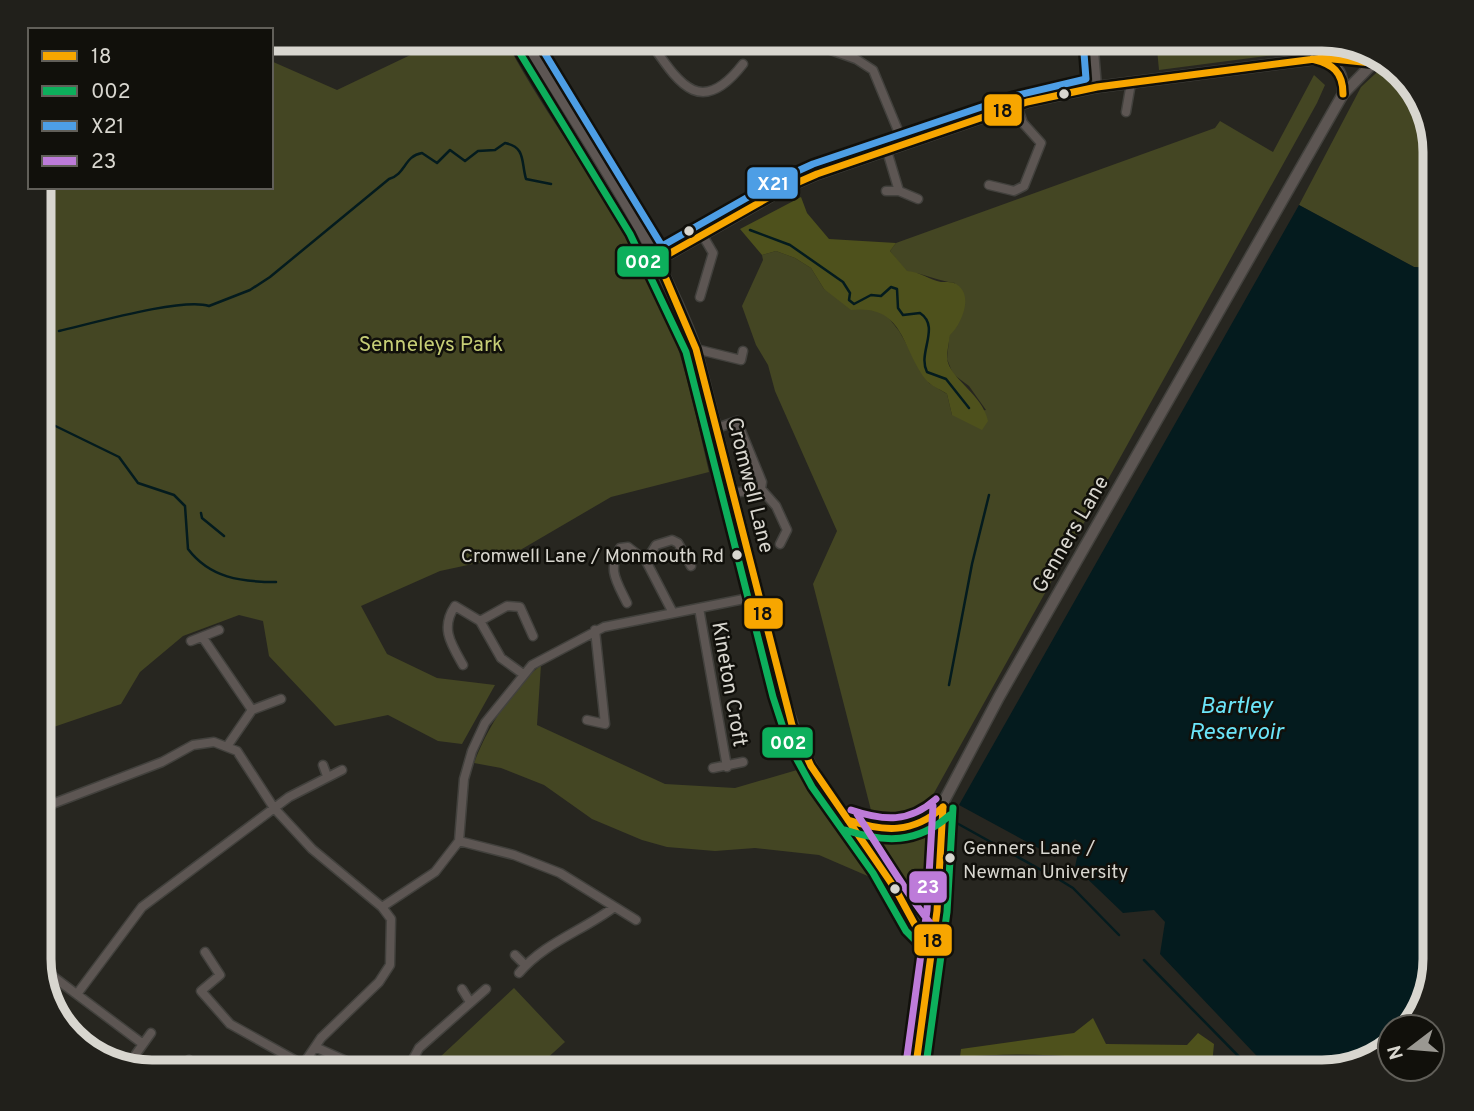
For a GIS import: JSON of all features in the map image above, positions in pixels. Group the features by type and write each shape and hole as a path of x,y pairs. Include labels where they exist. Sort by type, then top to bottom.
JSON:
{"street":[{"name":"Cromwell Lane","path":"532,51 658,260 679,303 717,428 792,724 811,766 896,890 915,925 925,936 933,938"},
{"path":"657,51 678,81 689,89 711,91 723,87 743,64"},
{"path":"835,51 873,69 904,145"},
{"path":"1094,51 1097,87"},
{"path":"658,260 785,188 1017,106 1097,87 1312,60 1364,60"},
{"path":"1312,60 1334,65 1341,72 1343,93"},
{"name":"Genners Lane","path":"916,1060 933,938 943,807 999,697 1343,93 1372,64"},
{"path":"1126,112 1131,83"},
{"path":"989,185 1014,191 1024,186 1041,143 1023,123 1017,106"},
{"path":"887,151 899,191"},
{"path":"886,191 899,191 918,199"},
{"path":"701,297 713,253 703,236"},
{"path":"695,349 741,360 743,351"},
{"path":"717,428 737,421 757,465 761,489 776,506 787,530 779,544"},
{"path":"733,493 761,489"},
{"path":"646,561 656,545 672,540 678,543 691,566"},
{"path":"627,603 612,573 612,561 620,548 628,547 646,561 673,613"},
{"path":"382,907 435,872 459,841 464,779 472,751 485,723 523,674 555,651 595,630 759,596"},
{"path":"463,665 448,638 446,625 455,606 481,621 501,658 523,674"},
{"path":"481,621 507,606 520,607 533,636"},
{"name":"Kineton Croft","path":"699,608 727,766"},
{"path":"191,641 219,630"},
{"path":"587,720 605,724 595,630"},
{"path":"202,638 252,710"},
{"path":"228,745 252,710 281,699"},
{"path":"51,804 162,762 193,745 214,742 228,745 237,751 274,808 320,856 382,907 391,919 390,965 379,982 321,1038 306,1060"},
{"name":"Kineton Croft","path":"713,768 743,762"},
{"path":"323,765 327,776"},
{"path":"77,994 142,907 274,808 327,776 342,771"},
{"path":"848,820 871,828 900,832 926,821 943,807"},
{"path":"459,841 514,855 560,873 636,920"},
{"path":"519,973 554,942 591,925 613,908"},
{"path":"205,952 220,975 201,991 230,1024 287,1060"},
{"path":"515,955 525,965"},
{"path":"53,976 143,1044"},
{"path":"462,989 470,1002"},
{"path":"413,1060 419,1048 486,989"},
{"path":"136,1054 151,1033"},
{"path":"316,1047 344,1060"}],"green space":[{"name":"Senneleys Park","path":"419,51 512,51 537,95 626,232 654,285 665,310 690,391 709,472 611,497 510,556 440,571 361,606 387,654 437,678 495,685 462,744 438,741 388,715 335,726 269,656 263,621 239,615 183,636 140,672 121,704 51,728 51,189 273,189 273,62 337,90"},
{"path":"1157,51 1306,51 1159,70"},
{"path":"1380,69 1402,90 1413,107 1420,126 1423,152 1423,267 1414,267 1299,205 1361,87"},
{"path":"1314,75 1325,85 1317,103 929,802 903,816 873,818 813,584 837,531 775,391 768,365 756,345 742,306 763,260 762,255 776,251 795,258 811,268 824,289 884,312 899,331 929,383 947,394 952,415 986,410 969,386 953,374 947,359 955,283 906,272 890,251 896,243 1215,128 1220,121 1273,152"},
{"path":"801,197 807,213 829,239 896,243 890,251 907,271 939,282 954,283 961,288 965,301 964,309 950,335 947,358 954,373 985,411 988,421 982,430 952,415 947,394 928,382 892,322 882,314 869,310 851,310 824,289 811,268 776,251 762,255 740,229"},
{"path":"541,665 537,725 665,784 735,788 797,770 870,877 819,855 755,848 715,851 667,847 642,840 592,819 544,785 501,768 474,763 502,710 520,685"},
{"path":"938,820 932,913 928,927 922,924 870,843 875,835 899,836"},
{"path":"514,988 565,1042 545,1060 437,1060"},
{"path":"1093,1018 1106,1044 1187,1045 1198,1033 1214,1044 1212,1060 1106,1060 1008,1054 960,1057 961,1049 1074,1033"}],"water":[{"name":"Bartley Reservoir","path":"1299,205 1414,267 1423,267 1423,959 1418,992 1408,1013 1376,1013 1376,1044 1367,1050 1335,1059 1261,1060 1160,954 1165,922 1154,910 1123,913 1075,867 1080,843 1075,839 1055,857 959,805"}],"waterway":[{"path":"59,331 158,308 196,304 209,306 250,290 270,277 389,179 395,177 412,158 422,153 437,163 450,150 465,161 478,151 495,150 505,143 520,152 526,179 551,184"},
{"path":"750,230 790,245 843,282 850,293 849,300 854,304 871,295 881,296 891,287 897,289 898,308 903,315 920,313 929,325 925,357 927,372 946,379 969,408"},
{"path":"51,424 119,457 138,483 174,495 185,506 188,549 206,566 239,579 276,582"},
{"path":"949,685 972,564 989,495"},
{"path":"201,513 202,518 224,536"},
{"path":"953,821 1052,876"},
{"path":"1060,880 1073,888 1119,935"},
{"path":"1144,960 1242,1060"}],"transit line":[{"name":"002","path":"519,51 630,234 686,352 773,697 788,743 812,787 873,873 906,931 929,948"},
{"name":"X21","path":"543,51 662,246 780,179 813,164 1014,96 1086,79 1084,51"},
{"name":"18","path":"933,938 925,936 915,925 896,890 811,766 792,725 696,349 658,260 785,188 817,174 1027,102 1097,87 1323,58 1370,63"},
{"name":"18","path":"1312,59 1326,63 1335,70 1341,80 1343,94"},
{"name":"23","path":"851,810 896,818 916,812 936,799"},
{"name":"23","path":"907,1060 927,910 933,806"},
{"name":"18","path":"848,820 874,827 898,828 921,822 943,807"},
{"name":"18","path":"917,1060 937,911 943,807"},
{"name":"002","path":"927,1060 947,912 953,808"},
{"name":"23","path":"857,814 910,895 936,928"},
{"name":"002","path":"845,830 887,839 900,838 925,831 950,815"}],"place":[{"name":"Cromwell Lane / Monmouth Rd","path":"737,555"},
{"name":"Genners Lane / Newman University","path":"950,858"}]}
